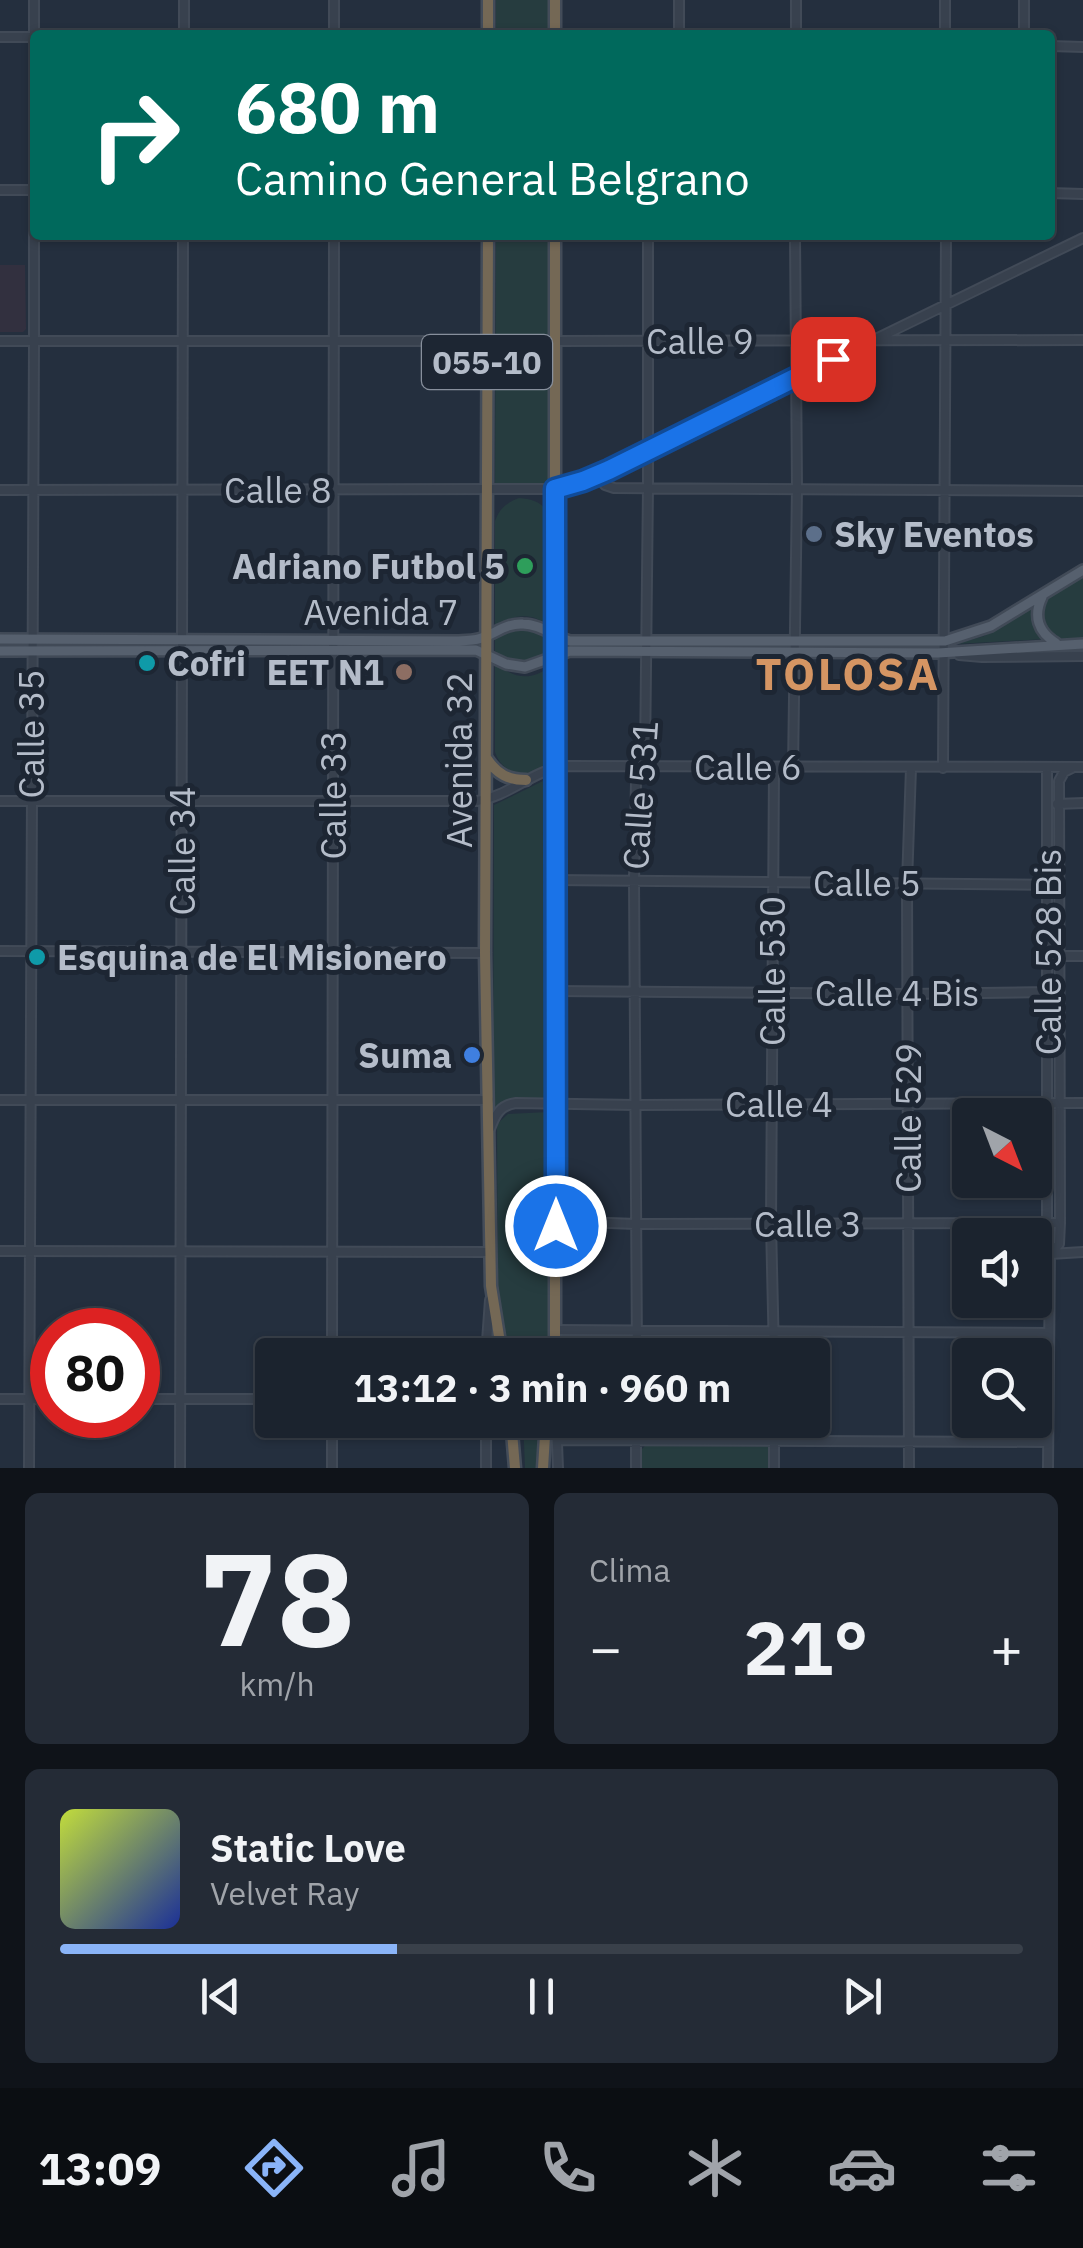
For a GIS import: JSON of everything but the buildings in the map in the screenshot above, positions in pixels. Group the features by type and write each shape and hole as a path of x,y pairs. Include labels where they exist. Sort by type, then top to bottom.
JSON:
{"highway":[{"path":"488,0 488,30"},
{"path":"555,0 556,30"},
{"name":"Avenida 32","path":"488,240 485,953 491,1286 499,1338"},
{"name":"055-10","path":"556,240 556,1338"},
{"path":"486,758 502,775 526,780"},
{"path":"513,1438 515,1468"},
{"path":"543,1468 545,1438"}],"main road":[{"name":"Avenida 7","path":"945,646 984,630 1083,570"},
{"path":"1044,595 1037,610 1040,627 1059,644"},
{"name":"Avenida 7","path":"0,650 182,650 459,641 525,624 570,641 647,647"},
{"name":"Avenida 7","path":"0,639 182,638 476,650 506,664 525,667 570,650 1083,644"}],"street":[{"name":"Calle 35","path":"34,0 34,30"},
{"path":"184,0 184,30"},
{"path":"334,0 334,30"},
{"path":"679,30 680,0"},
{"path":"796,0 796,30"},
{"path":"945,0 945,30"},
{"path":"1024,0 1024,30"},
{"path":"0,37 30,38"},
{"path":"1055,46 1083,47"},
{"path":"0,190 30,190"},
{"path":"1055,193 1083,194"},
{"name":"Calle 8","path":"0,490 555,489 597,475 1083,238"},
{"name":"Calle 35","path":"29,1468 34,240"},
{"name":"Calle 34","path":"180,1468 183,240"},
{"name":"Calle 33","path":"332,1338 334,240"},
{"name":"Calle 531","path":"637,1338 634,882 636,782 645,758 648,240"},
{"path":"793,768 798,488 795,240"},
{"path":"944,768 946,240"},
{"name":"Calle 9","path":"556,341 1083,340"},
{"path":"0,341 487,341"},
{"path":"597,475 610,488 1083,490"},
{"name":"Avenida 7","path":"945,646 982,657 1083,656"},
{"name":"Calle 6","path":"0,801 486,800 556,767 1078,768"},
{"name":"Calle 530","path":"774,768 774,1338"},
{"name":"Calle 529","path":"909,1468 906,883 910,768"},
{"name":"Calle 528 Bis","path":"1052,1252 1059,1244 1060,1223 1059,781 1064,772 1078,768"},
{"name":"Calle 528 Bis","path":"1047,769 1048,1098"},
{"path":"1048,804 1083,803"},
{"name":"Calle 5","path":"554,880 1059,885"},
{"path":"0,951 485,953"},
{"path":"1048,956 1083,956"},
{"name":"Calle 4 Bis","path":"555,991 908,994 1048,992 1058,988"},
{"path":"0,1100 489,1100"},
{"name":"Calle 4","path":"1052,1104 1083,1102"},
{"name":"Calle 4","path":"490,1129 498,1110 510,1104 952,1104"},
{"name":"Calle 3","path":"556,1221 952,1224"},
{"name":"Calle 3","path":"1052,1224 1060,1223"},
{"path":"0,1252 490,1252"},
{"path":"1052,1254 1083,1252"},
{"name":"Avenida 32","path":"487,1338 491,1286"},
{"name":"Calle 528 Bis","path":"1048,1468 1049,1318"},
{"path":"556,1330 1049,1334"},
{"path":"160,1399 255,1399"},
{"path":"0,1400 29,1400"},
{"path":"332,1438 332,1468"},
{"path":"486,1438 486,1468"},
{"path":"558,1468 556,1440 1048,1442"},
{"path":"774,1440 774,1468"},
{"path":"636,1441 636,1468"}],"shaded area":[{"path":"0,265 25,265 23,332 0,332"}],"green space":[{"path":"496,0 552,0 552,30 496,30"},
{"path":"496,240 552,240 550,486 495,484"},
{"path":"519,498 539,503 551,520 552,628 524,616 495,627 495,521 504,506"},
{"path":"1083,577 1083,639 1058,639 1043,623 1044,601"},
{"path":"1035,606 1036,624 1046,639 956,644 984,636"},
{"path":"520,626 537,629 549,640 550,652 522,662 495,651 495,639 504,630"},
{"path":"495,664 523,676 551,666 551,751 547,761 532,773 506,768 495,752"},
{"path":"549,778 550,1098 509,1099 493,1108 494,805"},
{"path":"548,1112 551,1338 501,1338 498,1326 497,1124 508,1114"},
{"path":"524,1438 540,1438 539,1468 525,1468"},
{"path":"646,1445 768,1445 771,1468 639,1468 638,1453"}],"place":[{"name":"Sky Eventos","path":"814,534"},
{"name":"Adriano Futbol 5","path":"525,566"},
{"name":"Cofri","path":"147,663"},
{"name":"EET N1","path":"404,672"},
{"name":"Esquina de El Misionero","path":"37,957"},
{"name":"Suma","path":"472,1055"}],"district":[{"name":"TOLOSA","path":"848,673"}],"route":[{"path":"556,1226 555,489 609,470 833,359"}]}
